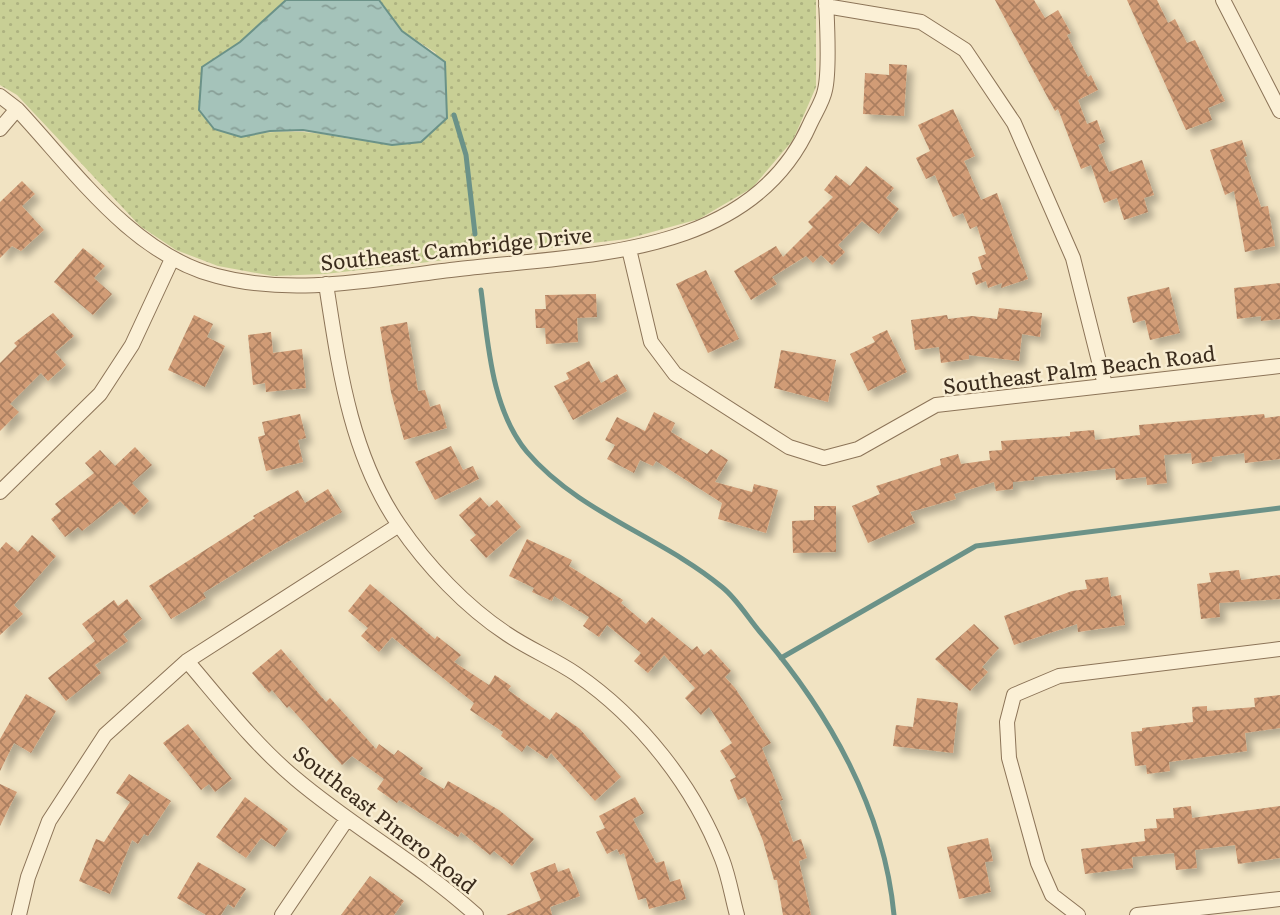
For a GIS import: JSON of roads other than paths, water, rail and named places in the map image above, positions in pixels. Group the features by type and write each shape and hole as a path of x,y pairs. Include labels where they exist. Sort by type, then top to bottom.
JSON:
{"street":[{"path":"1223,0 1280,111"},
{"path":"826,3 921,22 965,50 1014,123 1073,258 1105,385"},
{"name":"Southeast Cambridge Drive","path":"0,96 17,109 134,234 172,259 216,276 273,286 326,284 629,249 702,229 758,197 800,146 825,89 826,3"},
{"path":"0,129 17,109"},
{"name":"Southeast Palm Beach Road","path":"629,249 651,342 675,374 789,447 824,458 858,449 936,405 1280,366"},
{"path":"0,492 100,394 132,345 172,259"},
{"path":"326,284 347,402 365,463 398,525 442,578 506,634 576,674 644,732 692,798 722,859 737,915"},
{"path":"19,915 28,877 49,821 105,735 187,661 398,525"},
{"path":"1078,915 1052,895 1038,863 1009,758 1007,722 1014,695 1059,676 1280,649"},
{"name":"Southeast Pinero Road","path":"187,661 256,741 295,778 347,819 437,881 476,915"},
{"path":"282,915 347,819"},
{"path":"1137,915 1280,899"}],"water":[{"path":"286,0 379,0 402,31 445,62 447,118 421,142 392,145 303,130 270,131 241,137 214,129 199,110 202,67 240,42"}],"waterway":[{"path":"454,115 466,155 475,234"},
{"path":"481,290 498,396 515,435 527,452 571,492 674,553 722,587 785,663 830,729 865,800 879,837 894,915"},
{"path":"781,658 976,546 1280,508"}]}
